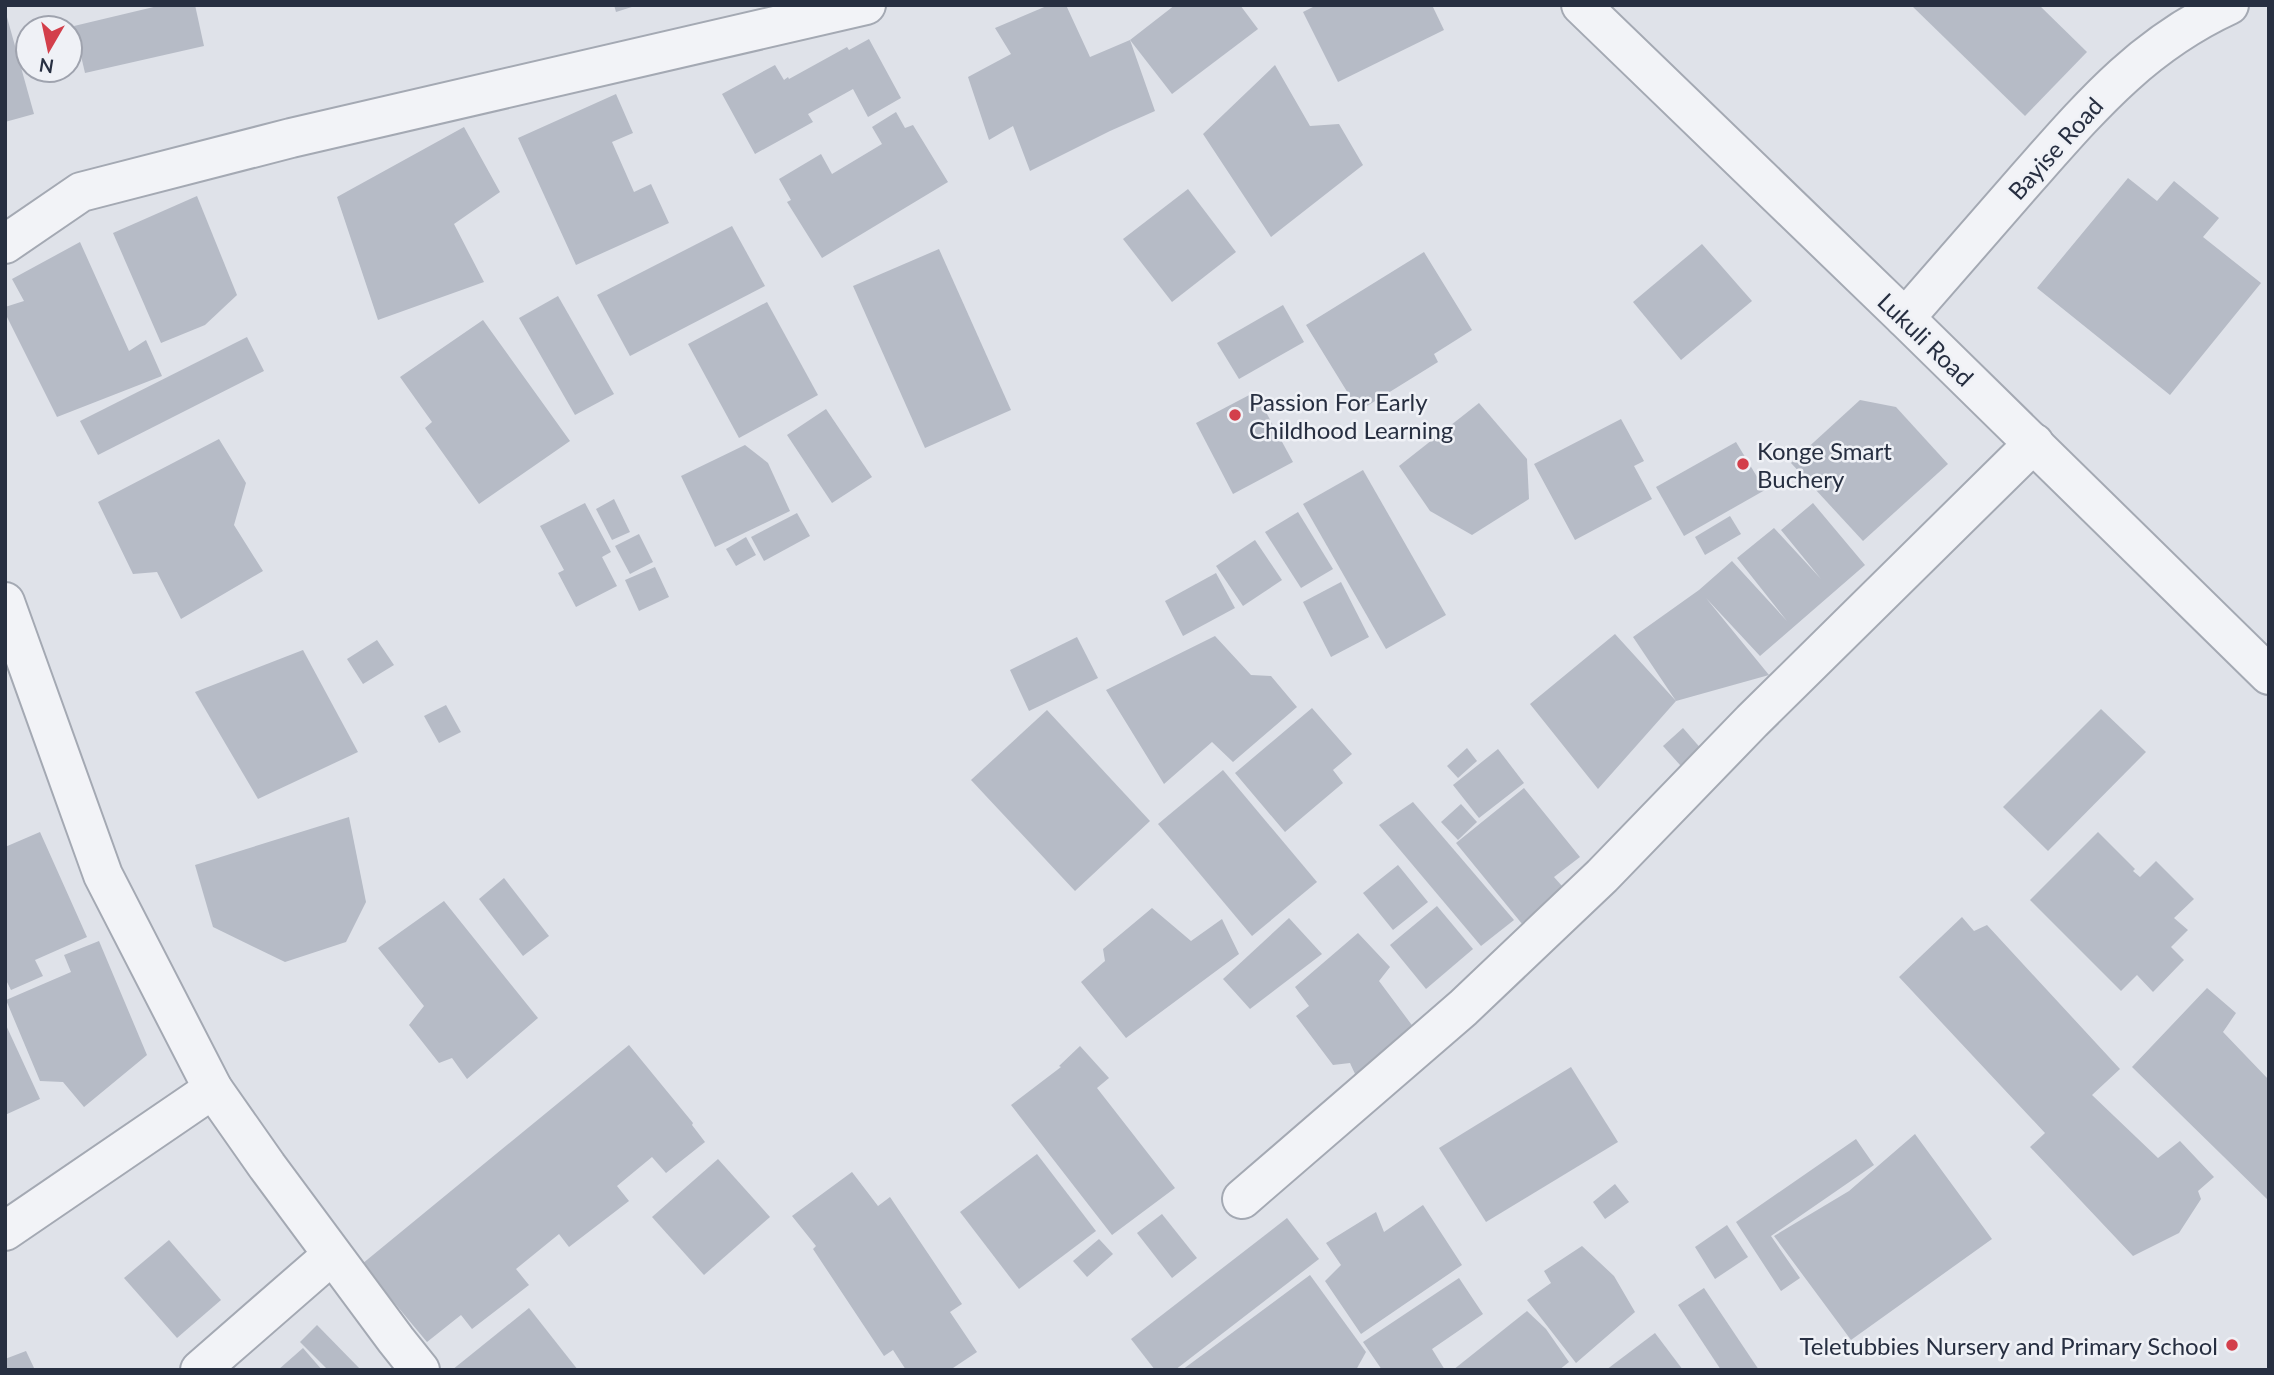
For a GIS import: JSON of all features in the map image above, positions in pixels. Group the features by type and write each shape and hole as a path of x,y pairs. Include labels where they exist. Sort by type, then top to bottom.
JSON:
{"street":[{"path":"5,244 81,192 291,138 866,5"},
{"name":"Lukuli Road","path":"1581,5 2034,443 2263,660"},
{"name":"Bayise Road","path":"1905,318 2094,103 2139,60 2198,19 2229,5"},
{"path":"1242,1199 1462,1008 1602,876 1752,721 2034,443"},
{"path":"5,602 103,875 213,1089 332,1255 420,1370"},
{"path":"5,1231 213,1089"},
{"path":"200,1370 332,1255"}],"building":[{"path":"162,5 195,5 204,46 85,73 84,24"},
{"path":"614,5 635,5 635,6 616,12"},
{"path":"1049,5 1066,5 1090,57 1130,40 1155,111 1030,171 1013,126 989,140 968,77 1011,54 995,28"},
{"path":"1175,5 1240,5 1258,29 1172,94 1130,40"},
{"path":"1317,5 1432,5 1444,30 1338,82 1303,12"},
{"path":"1911,5 2039,5 2087,52 2025,116"},
{"path":"5,10 14,42 14,84 26,84 34,114 5,122"},
{"path":"869,39 901,98 868,117 853,89 808,114 813,122 755,154 722,94 775,65 784,80 788,77 789,79 847,47 849,50"},
{"path":"1275,65 1310,126 1339,124 1363,165 1271,237 1203,134"},
{"path":"616,94 633,133 612,142 634,192 651,184 669,223 576,265 518,138"},
{"path":"896,112 905,128 913,125 948,182 822,258 787,202 791,200 779,179 821,154 832,174 882,144 872,127"},
{"path":"464,127 500,192 454,224 484,282 378,320 337,197"},
{"path":"2128,178 2157,201 2174,181 2219,218 2203,237 2261,283 2170,395 2037,288"},
{"path":"1188,189 1236,252 1172,302 1123,239"},
{"path":"197,196 237,295 205,325 161,343 113,233"},
{"path":"732,226 765,286 630,356 597,295"},
{"path":"80,242 129,351 146,340 162,376 57,417 5,313 5,307 24,301 12,279"},
{"path":"1702,244 1752,301 1681,360 1633,302"},
{"path":"939,249 1011,410 925,448 853,286"},
{"path":"1424,252 1472,330 1434,354 1438,362 1359,411 1306,325"},
{"path":"558,296 614,394 575,415 519,318"},
{"path":"767,302 818,395 739,438 688,344"},
{"path":"1283,305 1304,342 1239,379 1217,343"},
{"path":"483,320 570,441 479,504 425,428 432,422 400,377"},
{"path":"247,337 264,371 98,455 80,421"},
{"path":"1255,392 1293,462 1233,494 1196,423"},
{"path":"1860,400 1896,407 1948,464 1863,541 1791,463"},
{"path":"1479,403 1527,459 1529,499 1472,535 1430,511 1399,466"},
{"path":"826,409 872,477 832,503 787,435"},
{"path":"1621,419 1644,461 1634,466 1652,499 1575,540 1534,464"},
{"path":"219,439 246,483 234,525 263,571 181,619 157,572 133,574 98,502"},
{"path":"1736,442 1765,490 1684,536 1656,487"},
{"path":"745,445 768,463 790,511 715,547 681,476"},
{"path":"1363,470 1446,615 1386,649 1303,504"},
{"path":"614,499 630,532 612,540 596,509"},
{"path":"585,503 611,552 602,557 617,586 576,607 558,573 564,570 540,526"},
{"path":"1813,503 1865,565 1760,656 1706,598 1769,675 1676,701 1633,637 1699,590 1732,561 1787,621 1737,558 1774,528 1821,579 1781,530"},
{"path":"1298,512 1333,569 1301,588 1265,532"},
{"path":"797,513 810,536 764,561 751,537"},
{"path":"1730,516 1741,534 1705,555 1695,537"},
{"path":"639,534 653,562 630,574 615,546"},
{"path":"746,537 756,555 736,566 726,549"},
{"path":"1255,540 1282,580 1243,606 1216,566"},
{"path":"655,567 669,597 639,611 625,580"},
{"path":"1216,573 1235,608 1183,636 1165,601"},
{"path":"1341,582 1369,637 1331,657 1303,602"},
{"path":"1615,634 1676,701 1598,789 1530,704"},
{"path":"1215,636 1251,675 1271,676 1297,707 1233,762 1212,742 1164,784 1106,690"},
{"path":"1077,637 1098,678 1029,711 1010,670"},
{"path":"377,640 394,665 363,684 347,659"},
{"path":"303,650 358,752 258,799 195,692"},
{"path":"446,705 461,732 439,743 424,716"},
{"path":"1312,708 1352,754 1333,770 1343,783 1285,832 1235,773"},
{"path":"2101,709 2146,752 2048,851 2003,807"},
{"path":"1047,710 1150,821 1075,891 971,780"},
{"path":"1683,728 1710,759 1689,775 1663,746"},
{"path":"1467,748 1477,761 1458,778 1447,766"},
{"path":"1498,749 1524,783 1479,818 1453,785"},
{"path":"1223,770 1317,882 1252,936 1158,824"},
{"path":"1524,788 1580,857 1554,877 1570,895 1527,930 1456,843"},
{"path":"1413,802 1514,920 1481,946 1379,825"},
{"path":"1461,804 1477,822 1458,840 1441,822"},
{"path":"349,817 366,902 346,942 285,962 213,927 195,865"},
{"path":"40,832 87,937 35,960 43,976 11,990 5,978 5,847"},
{"path":"2098,832 2140,877 2156,861 2194,899 2174,918 2188,930 2171,947 2184,960 2153,992 2137,975 2121,991 2030,900"},
{"path":"1398,865 1428,902 1393,930 1363,893"},
{"path":"504,878 549,936 523,956 479,899"},
{"path":"444,901 538,1018 467,1079 452,1058 439,1063 409,1025 424,1006 378,948"},
{"path":"1437,906 1473,949 1426,989 1390,945"},
{"path":"1152,908 1191,941 1222,919 1239,954 1126,1038 1081,982 1105,961 1103,949"},
{"path":"1962,917 1974,931 1987,925 2120,1069 2092,1095 2158,1158 2180,1141 2214,1177 2198,1191 2201,1199 2179,1233 2133,1256 2030,1147 2045,1133 1899,977"},
{"path":"1289,918 1322,954 1250,1009 1223,979"},
{"path":"1358,933 1390,967 1379,981 1420,1036 1361,1087 1350,1063 1333,1065 1296,1016 1309,1006 1295,987"},
{"path":"99,941 147,1055 84,1107 63,1082 40,1081 6,1000 71,972 64,955"},
{"path":"2207,988 2236,1013 2223,1032 2269,1080 2269,1201 2132,1067"},
{"path":"5,1023 40,1099 5,1115"},
{"path":"629,1045 693,1123 705,1142 666,1173 652,1157 617,1186 629,1201 569,1247 559,1234 516,1269 529,1285 472,1329 461,1315 427,1342 362,1264"},
{"path":"1080,1046 1109,1078 1097,1088 1175,1188 1112,1235 1011,1105 1061,1067 1059,1066"},
{"path":"1571,1067 1618,1142 1486,1222 1439,1148"},
{"path":"1915,1134 1992,1239 1851,1340 1774,1236 1849,1191"},
{"path":"1856,1139 1874,1165 1771,1236 1800,1278 1781,1291 1736,1222"},
{"path":"1037,1154 1096,1231 1019,1289 960,1212"},
{"path":"718,1159 770,1217 704,1275 652,1217"},
{"path":"852,1172 878,1206 890,1197 962,1304 950,1312 977,1352 950,1370 906,1370 893,1350 884,1356 813,1249 816,1246 792,1216"},
{"path":"1615,1184 1629,1202 1605,1219 1593,1202"},
{"path":"1423,1205 1462,1265 1361,1334 1325,1281 1341,1265 1326,1243 1376,1212 1384,1232"},
{"path":"1162,1214 1197,1258 1172,1278 1137,1233"},
{"path":"1287,1218 1319,1259 1175,1370 1155,1370 1131,1339"},
{"path":"1727,1225 1748,1257 1715,1279 1695,1247"},
{"path":"1099,1239 1113,1254 1087,1277 1073,1261"},
{"path":"169,1240 221,1300 177,1338 124,1278"},
{"path":"1582,1246 1614,1276 1635,1312 1576,1363 1527,1300 1551,1283 1544,1271"},
{"path":"1310,1275 1366,1352 1356,1370 1182,1370"},
{"path":"1459,1278 1483,1314 1432,1349 1445,1370 1382,1370 1363,1342"},
{"path":"1704,1288 1759,1370 1721,1370 1678,1305"},
{"path":"529,1308 578,1370 452,1370"},
{"path":"1527,1311 1546,1329 1569,1362 1559,1370 1453,1370"},
{"path":"317,1325 361,1370 328,1370 300,1342"},
{"path":"1655,1333 1683,1370 1606,1370"},
{"path":"303,1348 322,1370 278,1370"},
{"path":"26,1351 35,1370 5,1370 5,1359"}],"place":[{"name":"Passion For Early Childhood Learning","path":"1235,415"},
{"name":"Konge Smart Buchery","path":"1743,464"},
{"name":"Teletubbies Nursery and Primary School","path":"2232,1345"}]}
